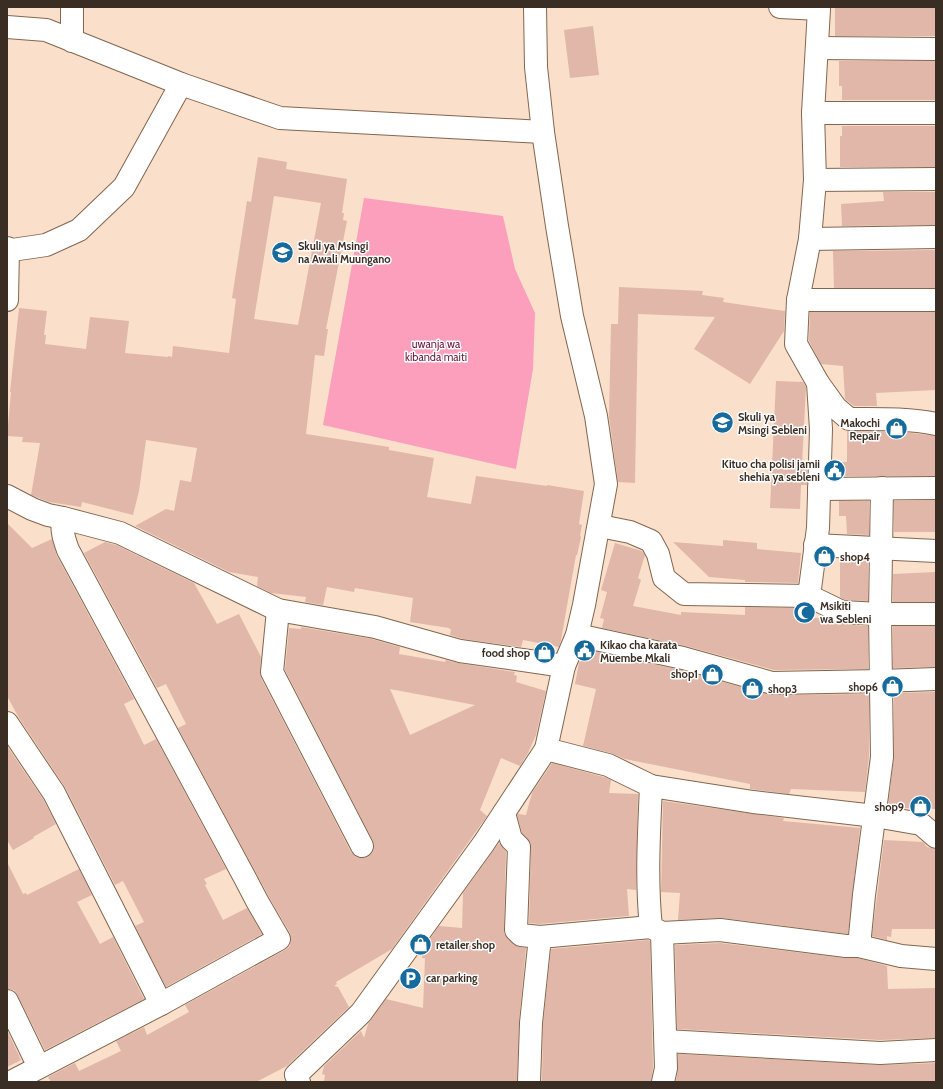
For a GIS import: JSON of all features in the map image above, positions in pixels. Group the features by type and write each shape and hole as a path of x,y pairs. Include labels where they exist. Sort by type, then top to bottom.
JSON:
{"street":[{"path":"72,7 72,41"},
{"path":"293,1080 361,1013 484,843 546,749 564,666 577,635 600,526 606,484 596,416 572,316 563,267 543,132 536,67 535,7"},
{"path":"780,7 820,8 813,113 815,180 810,239 798,300 796,344 818,383 836,408 849,420 875,419 936,424"},
{"path":"7,26 46,30 181,84 280,118 543,132"},
{"path":"817,48 936,49"},
{"path":"7,300 7,248 12,250 46,245 79,230 85,225 124,187 181,84"},
{"path":"813,113 936,113"},
{"path":"815,180 936,179"},
{"path":"810,239 936,237"},
{"path":"798,300 936,300"},
{"path":"809,596 818,528 821,428 818,383"},
{"path":"859,946 882,757 880,614 882,488"},
{"path":"819,489 936,488"},
{"path":"7,496 32,509 48,515 120,533 278,610 375,627 460,651 564,666"},
{"path":"11,1082 161,1004 279,939 257,901 68,550 63,536 63,518"},
{"path":"600,526 630,532 651,541 658,554 664,578 684,594 809,596 842,612 936,614"},
{"path":"815,545 936,551"},
{"path":"278,610 272,672 362,846"},
{"path":"577,635 683,658 772,683 936,679"},
{"path":"7,723 54,793 161,1004"},
{"path":"546,749 608,765 651,786 753,802 875,816 921,824 936,837"},
{"path":"651,786 648,851 649,904 656,930 666,1041 666,1068 663,1082"},
{"path":"504,813 511,839 520,850 516,930 520,934 540,937 656,930 720,930 846,946 859,946 901,956 936,959"},
{"path":"529,1082 531,1023 540,937"},
{"path":"7,1001 39,1067"},
{"path":"666,1041 880,1053 936,1050"}],"green space":[{"name":"uwanja wa kibanda maiti","path":"364,198 503,216 515,269 535,313 533,369 516,469 323,425"}],"building":[{"path":"835,7 936,7 936,36 835,36"},
{"path":"593,26 599,75 570,78 564,30"},
{"path":"839,61 936,61 936,100 842,100 842,86 839,86"},
{"path":"842,126 936,126 936,167 840,167 840,136 842,136"},
{"path":"258,157 287,162 286,169 347,179 342,213 344,213 343,220 347,221 326,329 328,329 324,356 315,355 306,434 389,447 389,450 434,458 427,497 471,504 476,476 584,491 579,524 582,525 581,537 576,555 559,647 523,640 521,647 463,639 450,635 451,629 449,628 410,622 413,598 355,588 354,592 327,587 323,605 305,602 306,597 271,593 257,586 258,577 229,572 135,526 166,509 174,511 180,480 191,482 197,448 146,440 139,491 133,515 82,502 81,507 49,502 31,495 40,443 22,442 23,437 7,436 19,308 47,311 44,335 46,335 45,344 86,349 90,317 129,321 125,353 172,357 173,346 229,353 236,299 232,298 247,201 251,202","holes":["274,196 321,203 298,325 254,319"]},
{"path":"883,192 936,192 936,225 842,226 841,204 884,201"},
{"path":"936,250 936,288 834,288 833,251"},
{"path":"619,287 703,291 702,295 724,298 723,302 785,311 784,331 750,384 694,349 715,317 638,314 635,483 618,482 609,417 611,324 618,324"},
{"path":"810,312 936,312 936,390 876,393 877,406 854,406 845,399 843,366 821,364 809,341"},
{"path":"776,381 803,382 806,387 802,464 807,464 807,485 801,485 800,509 770,508"},
{"path":"847,431 903,432 936,436 936,476 832,476 832,463 847,462"},
{"path":"936,500 936,532 894,532 894,501"},
{"path":"839,501 869,501 869,535 847,534 846,516 839,516"},
{"path":"7,523 32,548 52,539 57,556 134,699 124,704 144,745 156,739 226,869 204,879 207,884 205,885 223,920 247,908 262,934 166,987 135,926 144,922 123,881 115,885 65,787 19,718 7,696"},
{"path":"723,540 757,543 757,549 801,553 798,583 745,582 745,580 709,577 673,542 723,546"},
{"path":"105,542 116,545 194,583 217,624 239,614 261,657 261,678 351,852 356,857 368,857 373,852 373,841 285,670 289,628 301,629 301,627 372,639 400,647 399,654 445,662 446,660 515,672 514,675 517,676 516,682 546,691 536,735 528,753 520,766 501,758 480,810 487,816 392,949 336,982 337,984 334,986 338,987 349,1007 287,1066 256,1082 51,1082 48,1077 75,1063 79,1071 121,1051 116,1041 144,1027 147,1035 189,1012 185,1005 285,950 290,946 291,939 290,933 178,728 186,724 166,684 157,688 84,553","holes":["390,689 475,705 410,735"]},
{"path":"615,543 642,551 645,555 638,578 641,580 633,606 681,615 681,612 745,615 745,607 797,608 796,616 801,616 801,618 825,618 841,624 868,626 868,669 774,670 686,646 602,628 604,619 600,618 607,592 601,590"},
{"path":"840,559 868,560 868,601 845,600 840,597"},
{"path":"936,572 936,602 893,602 893,574"},
{"path":"893,626 936,626 936,667 893,668"},
{"path":"585,649 680,670 769,695 869,694 869,756 865,792 791,789 789,794 750,789 750,784 625,759 611,753 583,746 596,689 575,684 579,663"},
{"path":"936,692 936,809 888,806 894,757 894,693"},
{"path":"7,746 43,799 56,824 13,850 7,840"},
{"path":"552,763 611,780 609,793 638,794 636,890 627,889 629,916 540,924 529,923 531,847 530,842 522,833 517,815 526,815 532,793"},
{"path":"663,801 784,818 783,821 860,828 848,934 722,918 678,920 680,893 661,892"},
{"path":"884,840 923,842 927,847 936,849 936,929 892,929 891,937 887,936 887,940 872,936"},
{"path":"499,843 506,852 504,934 513,944 526,948 519,1022 517,1082 324,1082 325,1075 322,1074 324,1066 361,1031 364,1038 368,1024 386,999 423,1008 425,958 422,958 423,949 439,926 462,928 463,893"},
{"path":"7,862 23,894 26,893 27,895 79,869 92,895 77,902 100,944 113,937 144,999 45,1050 18,996 14,990 7,989"},
{"path":"650,941 653,1067 651,1082 542,1082 543,1024 551,949"},
{"path":"720,943 844,958 858,958 887,966 888,989 935,988 936,1038 880,1040 677,1029 675,945"},
{"path":"7,1030 21,1060 7,1067"},
{"path":"678,1054 879,1065 936,1063 936,1082 676,1082"}],"place":[{"name":"Skuli ya Msingi na Awali Muungano","path":"283,252"},
{"name":"Skuli ya Msingi Sebleni","path":"722,423"},
{"name":"Makochi Repair","path":"896,429"},
{"name":"Kituo cha polisi jamii shehia ya sebleni","path":"835,470"},
{"name":"shop4","path":"825,557"},
{"name":"Msikiti wa Sebleni","path":"804,612"},
{"name":"Kikao cha karata Muembe Mkali","path":"584,651"},
{"name":"food shop","path":"545,653"},
{"name":"shop1","path":"713,674"},
{"name":"shop6","path":"893,687"},
{"name":"shop3","path":"753,689"},
{"name":"shop9","path":"920,807"},
{"name":"retailer shop","path":"421,945"},
{"name":"car parking","path":"411,978"}]}
